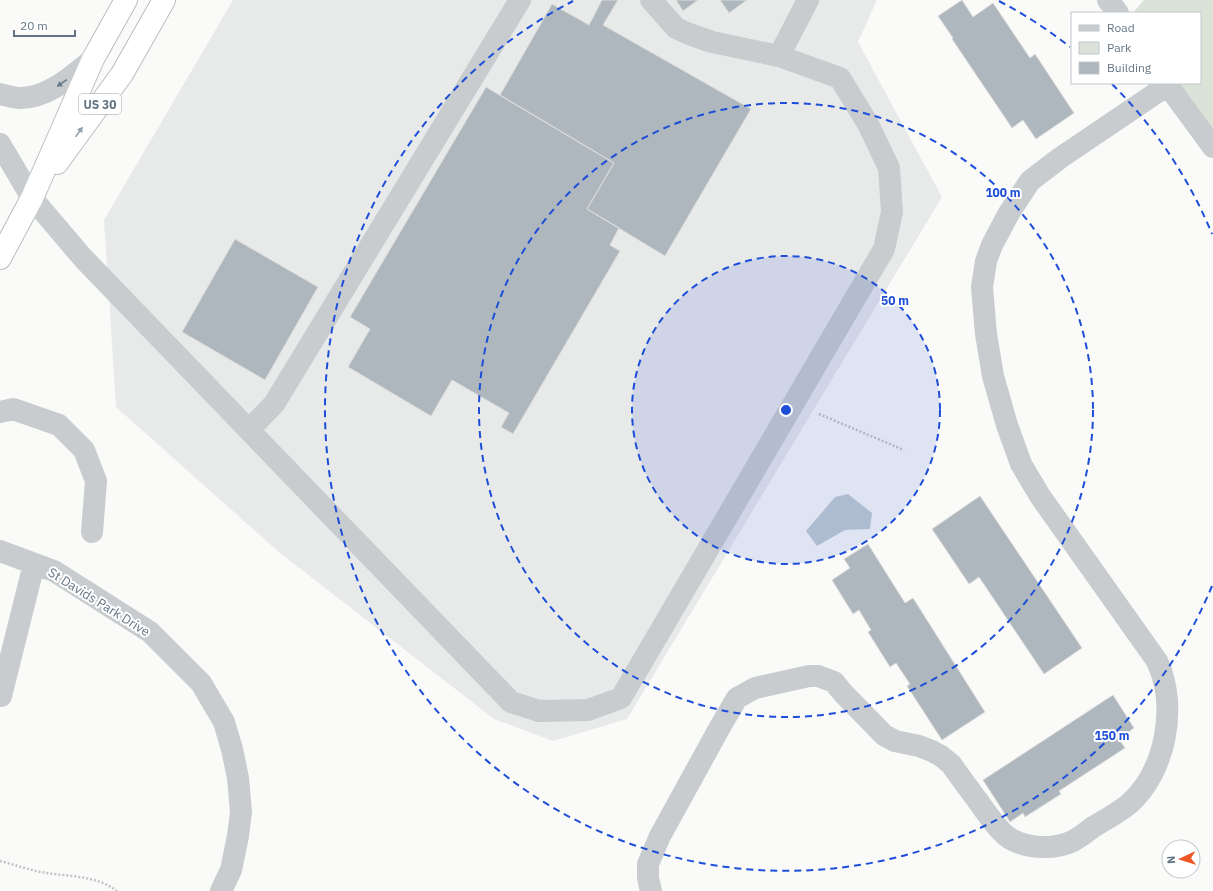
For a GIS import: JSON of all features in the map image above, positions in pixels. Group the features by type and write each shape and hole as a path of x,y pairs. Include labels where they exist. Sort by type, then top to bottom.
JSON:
{"highway":[{"name":"US 30","path":"0,258 32,198 93,59 126,0"},
{"name":"US 30","path":"32,198 122,74 164,0"}],"street":[{"path":"249,430 274,404 520,0"},
{"path":"0,144 32,198 82,258 511,702 538,711 588,710 621,698 884,249 892,212 889,168 868,124 840,78 779,56 712,42 689,34 676,28 651,0"},
{"path":"779,56 808,0"},
{"path":"1108,0 1117,12"},
{"path":"0,94 19,98 36,95 59,86 93,59"},
{"path":"651,891 648,878 648,864 672,815 737,698 755,688 762,686 809,676 818,676 834,682 884,736 895,741 919,746 941,756 951,764 998,827 1008,837 1026,845 1044,847 1060,845 1073,840 1128,805 1146,784 1152,774 1162,748 1165,728 1167,707 1166,693 1161,671 1152,655 1040,496 1021,464 1007,426 993,376 986,334 982,287 986,261 992,246 1009,213 1030,181 1060,158 1167,84 1213,147"},
{"path":"0,412 13,409 59,425 84,450 96,481 92,532"},
{"name":"St Davids Park Drive","path":"0,551 54,572 150,632 201,683 224,722 232,749 238,778 241,812 238,836 231,870 221,891"},
{"path":"1,696 34,564"}],"path":[{"path":"819,414 904,450"},
{"path":"0,861 36,871 92,879 109,884 117,891"}],"shaded area":[{"path":"233,0 877,0 858,42 942,197 627,719 553,741 494,719 280,553 116,407 104,220"},
{"path":"848,494 872,513 870,529 845,530 817,546 806,531 835,497"}],"green space":[{"path":"1144,0 1213,0 1213,147 1167,84 1201,84 1201,12 1134,12"}],"building":[{"path":"602,0 618,0 603,25 751,109 665,256 587,209 614,163 500,95 552,4 589,25"},
{"path":"676,0 698,0 683,11"},
{"path":"720,0 747,0 729,13"},
{"path":"962,0 973,17 993,3 1030,58 1035,54 1074,113 1036,139 1023,120 1012,128 938,16"},
{"path":"486,87 614,163 587,209 619,228 610,245 620,251 513,434 501,427 509,413 452,380 431,416 348,367 370,329 350,317"},
{"path":"235,239 318,287 265,380 182,332"},
{"path":"980,496 1082,648 1044,674 979,577 969,584 932,529"},
{"path":"868,544 905,603 913,598 985,712 942,740 907,686 910,684 896,663 890,667 868,632 871,630 859,610 853,614 832,580 850,568 844,559"},
{"path":"1113,695 1134,728 1119,739 1125,748 1059,791 1061,794 1025,817 1023,813 1010,822 983,780"}]}
